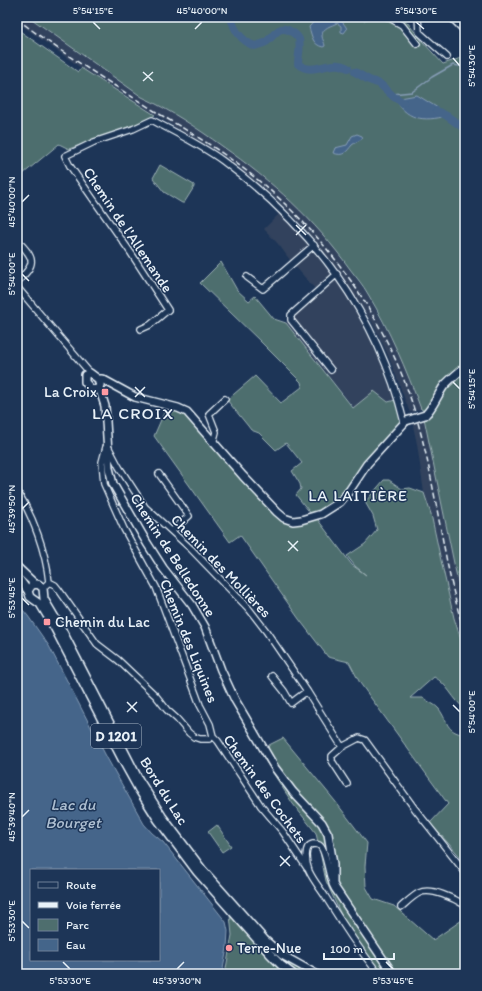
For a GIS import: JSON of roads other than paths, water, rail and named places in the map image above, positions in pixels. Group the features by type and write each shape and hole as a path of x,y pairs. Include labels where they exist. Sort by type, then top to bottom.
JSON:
{"main road":[{"path":"454,19 465,29"},
{"path":"88,374 98,385 107,382 135,397 183,410 191,416 243,476 282,516 288,520 297,521 321,514 340,502 349,492 368,464 405,422 425,415 445,386 465,367"},
{"name":"Chemin de Belledonne","path":"88,374 84,379 86,385 91,389 98,385 104,402 107,424 109,468 113,484 163,568 192,605 205,627 221,670 235,700 275,768 293,792 322,823 328,834 333,864 333,884"},
{"path":"17,568 35,584 38,584 44,592 42,598 36,601 30,597 28,591 17,576"},
{"path":"28,591 30,587 35,584"},
{"name":"Bord du Lac","path":"44,592 48,606 60,626 139,780 199,870"},
{"name":"Bord du Lac","path":"36,601 55,628 94,706 139,790 158,820 199,870"},
{"name":"D 1201","path":"199,870 270,954 293,974"},
{"name":"D 1201","path":"199,870 273,948 316,974"},
{"path":"333,884 393,974"}],"street":[{"path":"388,17 402,25 417,44"},
{"path":"418,17 420,32 447,57"},
{"name":"Chemin de l'Allemande","path":"141,329 153,323 168,310 131,253 70,166 65,156 94,142 133,129 152,120 222,161 288,216 314,245"},
{"path":"17,240 28,251 32,260 30,269 17,282"},
{"path":"247,277 263,289 314,245 337,274 357,306 384,358 399,399 405,422"},
{"path":"331,370 290,320 291,315 337,274"},
{"path":"17,286 83,364 88,374"},
{"path":"213,443 216,432 209,414 225,399"},
{"name":"Chemin des Mollières","path":"107,444 119,467 145,507 172,531 249,609 307,691 342,747"},
{"name":"Chemin des Liquines","path":"107,444 102,462 104,484 124,529 156,587 200,705 210,724 213,736"},
{"path":"159,474 189,516 172,531"},
{"path":"17,491 38,534 48,570 49,582 44,592"},
{"name":"Chemin des Cochets","path":"49,582 53,583 59,590 99,646 118,660 151,691 189,734 200,739 209,739 213,736 218,741 261,806 283,832 348,933 379,974"},
{"path":"272,676 291,703 307,691"},
{"path":"347,784 332,761 332,756 342,747 360,738 365,740 415,809 465,872"},
{"name":"Chemin des Cochets","path":"308,870 308,847 311,844 317,844 323,850 328,872 333,884"},
{"path":"401,907 420,893 427,891 453,898 465,905"}],"water":[{"path":"318,17 331,17 338,19 347,29 344,33 341,32 341,26 337,23 328,27 322,33 325,46 320,46 313,40 309,27"},
{"path":"417,95 446,113 447,116 423,119 410,115 404,111 394,97 400,98"},
{"path":"357,134 363,138 342,154 333,153 335,148 347,145 352,136"},
{"name":"Lac du Bourget","path":"17,603 49,646 107,758 144,824 163,842 226,922 228,931 227,948 222,974 17,974"}],"waterway":[{"path":"231,17 234,27 239,34 245,41 254,46 266,42 280,30 286,29 294,33 299,39 300,49 298,64 308,69 334,65 341,65 348,68"},
{"path":"392,94 412,92 432,77 453,65 465,67"},
{"path":"355,72 380,84 394,97 403,102"},
{"path":"437,111 447,116 465,129"}],"railway":[{"path":"17,19 88,68 236,163 264,185 291,210 316,236 339,264 360,294 378,325 395,358 408,391 425,451 449,574 465,634"}],"place":[{"name":"La Croix","path":"105,392"},
{"name":"Chemin du Lac","path":"47,622"},
{"name":"Terre-Nue","path":"229,948"}],"district":[{"name":"LA CROIX","path":"133,413"},
{"name":"LA LAITIÈRE","path":"358,495"}]}
